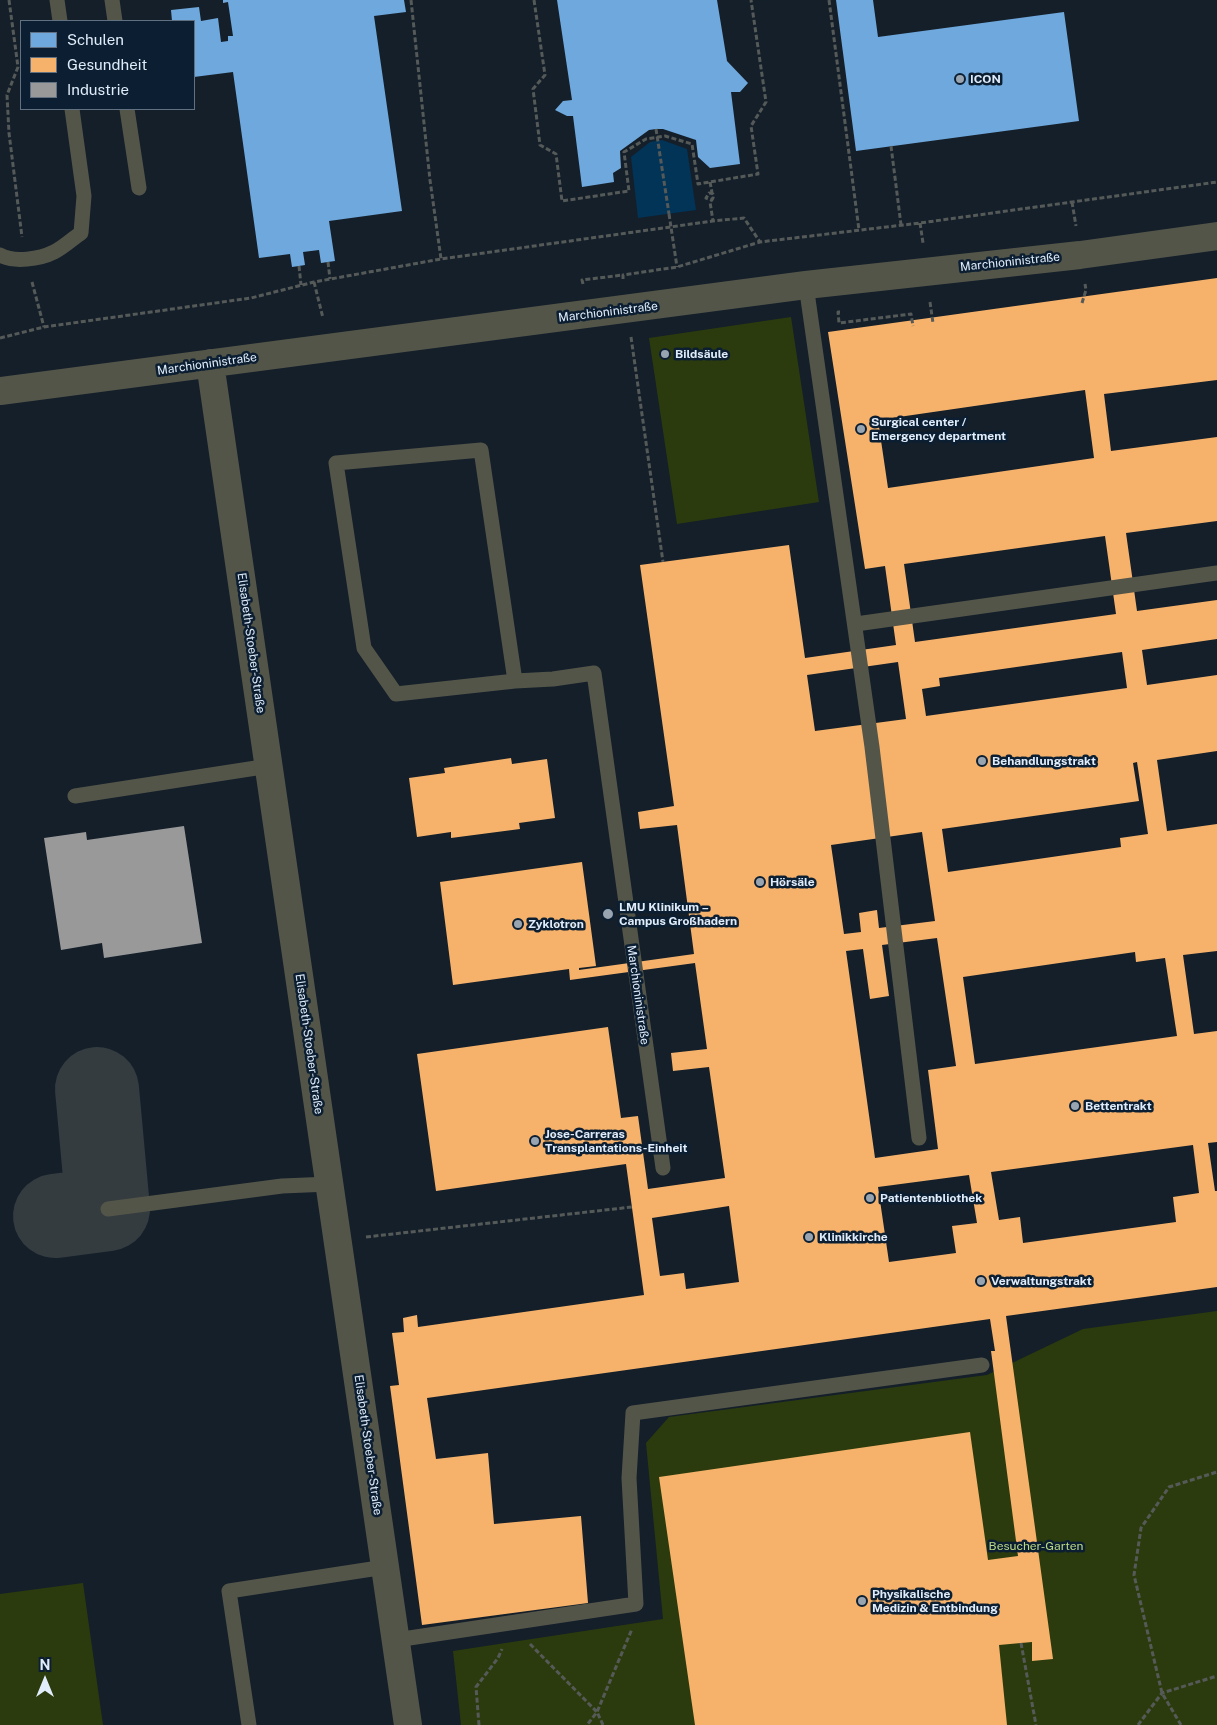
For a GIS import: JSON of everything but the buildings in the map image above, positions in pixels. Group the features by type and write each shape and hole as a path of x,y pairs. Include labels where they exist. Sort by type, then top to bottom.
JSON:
{"street":[{"name":"Marchioninistraße","path":"0,391 806,286 1080,255 1217,236"},
{"name":"Elisabeth-Stoeber-Straße","path":"210,363 408,1725"}],"lane":[{"path":"57,0 60,20"},
{"path":"112,0 115,20"},
{"path":"0,254 7,259 26,260 54,252 81,233 84,196 72,110"},
{"path":"127,110 139,188"},
{"path":"806,286 856,624 919,1138"},
{"path":"481,450 515,681 396,694 364,648 336,463 481,450"},
{"path":"856,624 1217,574"},
{"name":"Marchioninistraße","path":"515,681 553,679 594,672 663,1168"},
{"path":"75,796 269,766"},
{"path":"108,1209 282,1186 330,1184"},
{"path":"396,1640 636,1604 629,1478 633,1413 982,1365"},
{"path":"249,1725 229,1592 385,1567"}],"path":[{"path":"9,0 18,67 7,95 9,133 26,260 44,327"},
{"path":"411,0 430,180 441,258"},
{"path":"534,0 545,75 533,89 540,145 556,154 562,201 629,191 624,152 646,139 665,136 692,144 698,184 758,174 751,126 766,102 751,0"},
{"path":"829,0 859,230"},
{"path":"656,129 677,267 760,242 1217,182"},
{"path":"891,146 901,225"},
{"path":"710,182 713,198 710,202 713,221"},
{"path":"0,338 44,327 250,298 314,282 441,258 713,221 744,218 760,242"},
{"path":"328,262 330,279"},
{"path":"298,266 301,286"},
{"path":"583,285 582,280 623,275"},
{"path":"314,282 329,347"},
{"path":"1082,303 1086,290"},
{"path":"921,302 930,301 933,323"},
{"path":"628,310 663,562"},
{"path":"847,311 838,312 839,323 912,314 913,326"},
{"path":"338,1240 632,1207"},
{"path":"1181,1725 1162,1693 1134,1575 1141,1528 1169,1487 1217,1472"},
{"path":"588,1725 597,1712 631,1631 636,1604"},
{"path":"526,1640 597,1712 603,1725"},
{"path":"478,1725 476,1688 498,1658 504,1643"},
{"path":"1021,1643 1036,1725"},
{"path":"1138,1725 1162,1693 1217,1676"}],"green space":[{"path":"791,317 819,502 677,524 649,338"},
{"name":"Besucher-Garten","path":"1217,1311 1217,1725 461,1725 453,1651 663,1619 646,1443 669,1417 987,1375 1083,1329"},
{"path":"83,1583 103,1725 0,1725 0,1594"}],"water":[{"path":"662,140 687,149 696,210 638,218 631,157 650,142"}],"taxiway":[{"path":"55,1216 108,1209 97,1089"}],"place":[{"name":"ICON","path":"960,79"},
{"name":"Bildsäule","path":"665,354"},
{"name":"Surgical center / Emergency department","path":"861,429"},
{"name":"Behandlungstrakt","path":"982,761"},
{"name":"Hörsäle","path":"760,882"},
{"name":"LMU Klinikum – Campus Großhadern","path":"608,914"},
{"name":"Zyklotron","path":"518,924"},
{"name":"Bettentrakt","path":"1075,1106"},
{"name":"Jose-Carreras Transplantations-Einheit","path":"535,1141"},
{"name":"Patientenbliothek","path":"870,1198"},
{"name":"Klinikkirche","path":"809,1237"},
{"name":"Verwaltungstrakt","path":"981,1281"},
{"name":"Physikalische Medizin & Entbindung","path":"862,1601"}]}
